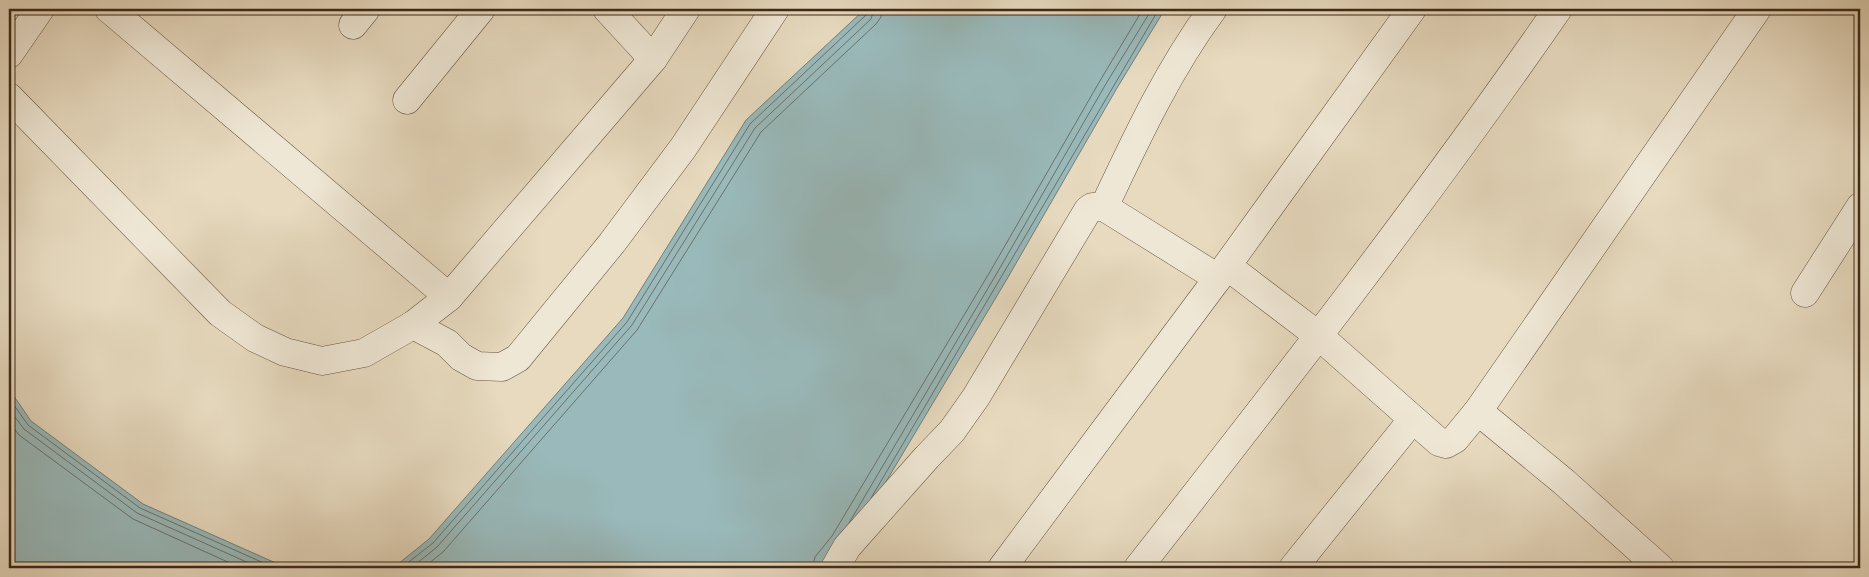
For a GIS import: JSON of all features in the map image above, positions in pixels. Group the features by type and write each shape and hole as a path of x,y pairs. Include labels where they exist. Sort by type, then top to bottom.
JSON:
{"street":[{"path":"9,54 40,9"},
{"path":"110,9 450,298"},
{"path":"407,100 481,9"},
{"path":"607,9 653,59"},
{"path":"9,98 220,313 255,338 285,352 322,361 364,353 413,325 450,298 653,59 686,9"},
{"path":"413,325 447,343 461,357 477,366 488,368 502,367 518,358 612,243 671,164 775,9"},
{"path":"1104,207 1152,107 1191,39 1213,9"},
{"path":"1002,568 1223,272 1412,9"},
{"path":"1138,568 1319,336 1486,113 1558,9"},
{"path":"835,568 847,547 927,457 952,432 976,397 1088,210 1092,207 1104,207 1223,272 1319,336 1412,420 1438,442 1446,444 1454,439 1478,411 1758,9"},
{"path":"1805,293 1860,207"},
{"path":"1478,411 1564,482 1660,568"},
{"path":"1293,568 1412,420"}],"water":[{"path":"865,9 1165,9 847,547 830,568 393,568 429,539 623,318 746,120"},
{"path":"9,389 31,421 143,504 287,568 9,568"}]}
